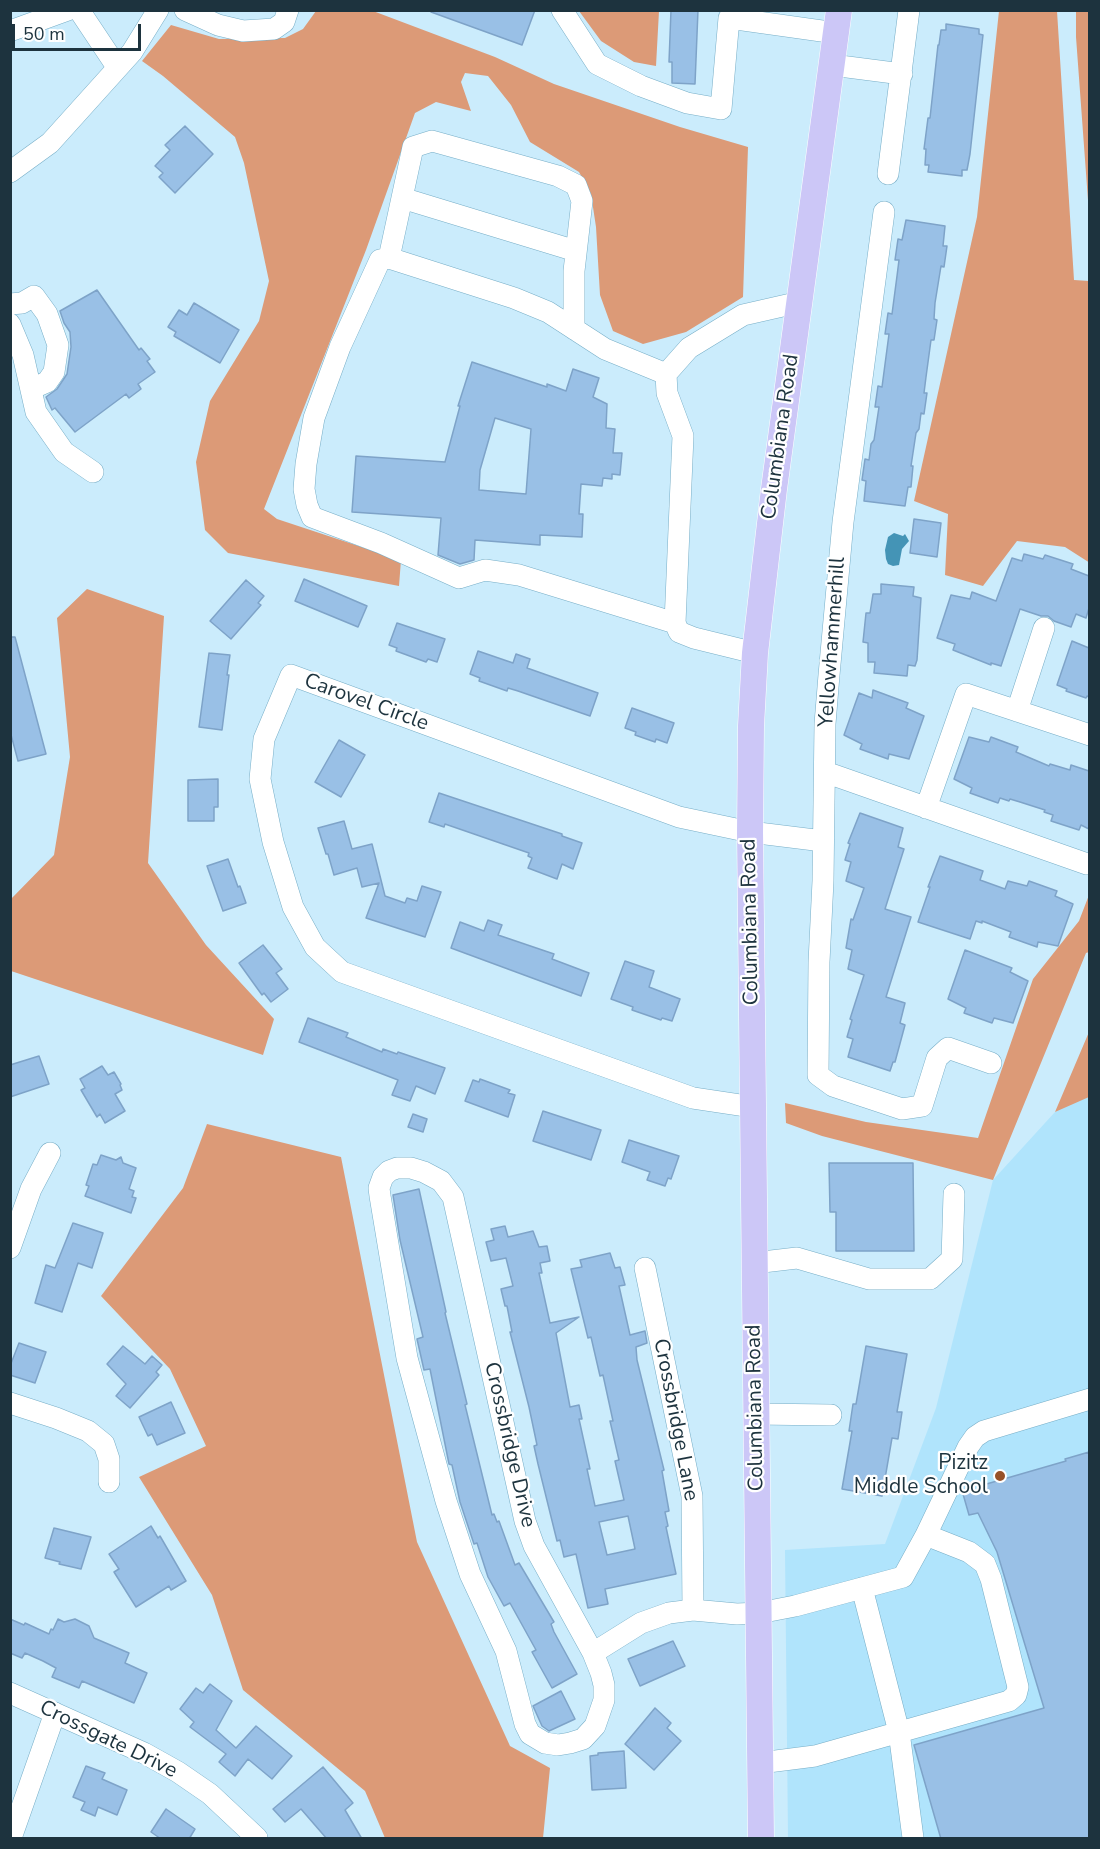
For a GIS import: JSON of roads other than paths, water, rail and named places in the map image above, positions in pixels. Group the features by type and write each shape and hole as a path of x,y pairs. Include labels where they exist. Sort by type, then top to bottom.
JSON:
{"main road":[{"name":"Columbiana Road","path":"761,1839 750,832 751,726 755,653 774,489 838,22"}],"street":[{"path":"10,32 68,10"},
{"path":"79,10 117,67"},
{"path":"10,172 50,143 132,52 158,10"},
{"path":"185,10 218,25 243,31 274,29 284,22 288,10"},
{"path":"562,10 597,64 641,86 687,103 721,109 730,14 838,22"},
{"path":"888,174 909,10"},
{"path":"832,65 902,74"},
{"path":"389,258 413,147 432,141 558,176 576,185 582,201 576,250 574,329"},
{"path":"402,198 576,250"},
{"name":"Yellowhammerhill","path":"884,212 843,522 825,724 818,1075 833,1086 902,1109 922,1106 937,1058 948,1048 991,1063"},
{"path":"666,374 605,349 548,312 514,298 389,258 380,260 340,347 314,418 304,489 312,518 381,543 459,578 485,570 519,575 675,623"},
{"path":"10,304 22,303 34,296 47,314 58,345 54,372 47,382 31,389"},
{"path":"755,653 694,638 679,632 675,623 683,436 667,393 666,374 689,348 743,315 800,302"},
{"path":"10,324 23,355 36,412 64,452 93,472"},
{"path":"1017,711 1044,628"},
{"name":"Carovel Circle","path":"750,832 680,817 291,675 264,739 260,779 273,842 293,907 315,947 342,972 693,1098 753,1107"},
{"path":"926,808 966,694 1089,735"},
{"path":"825,772 1087,864"},
{"path":"750,832 823,841"},
{"path":"10,1248 31,1189 50,1153"},
{"name":"Crossbridge Drive","path":"397,1168 424,1172 441,1181 453,1197 525,1521 534,1546 593,1653 604,1685 604,1700 596,1726 583,1739 558,1745 545,1743 530,1734 525,1725 506,1651 470,1574 446,1502 406,1358 379,1188 383,1177 389,1171 397,1168"},
{"path":"754,1263 797,1258 869,1279 930,1279 952,1259 954,1194"},
{"name":"Crossbridge Lane","path":"645,1268 692,1496 693,1610"},
{"path":"593,1653 641,1623 669,1613 693,1610 736,1614 759,1613 795,1606 903,1577 975,1437 984,1431 1089,1399"},
{"path":"10,1403 88,1431 104,1444 109,1459 109,1482"},
{"path":"756,1414 831,1415"},
{"path":"760,1762 815,1756 1009,1701 1016,1695 1018,1688 991,1579 985,1564 969,1552 926,1534"},
{"path":"862,1588 898,1732 913,1839"},
{"name":"Crossgate Drive","path":"10,1694 144,1753 178,1772 210,1794 257,1839"},
{"path":"11,1839 55,1713"}],"place":[{"name":"Pizitz Middle School","path":"1000,1476"}]}
